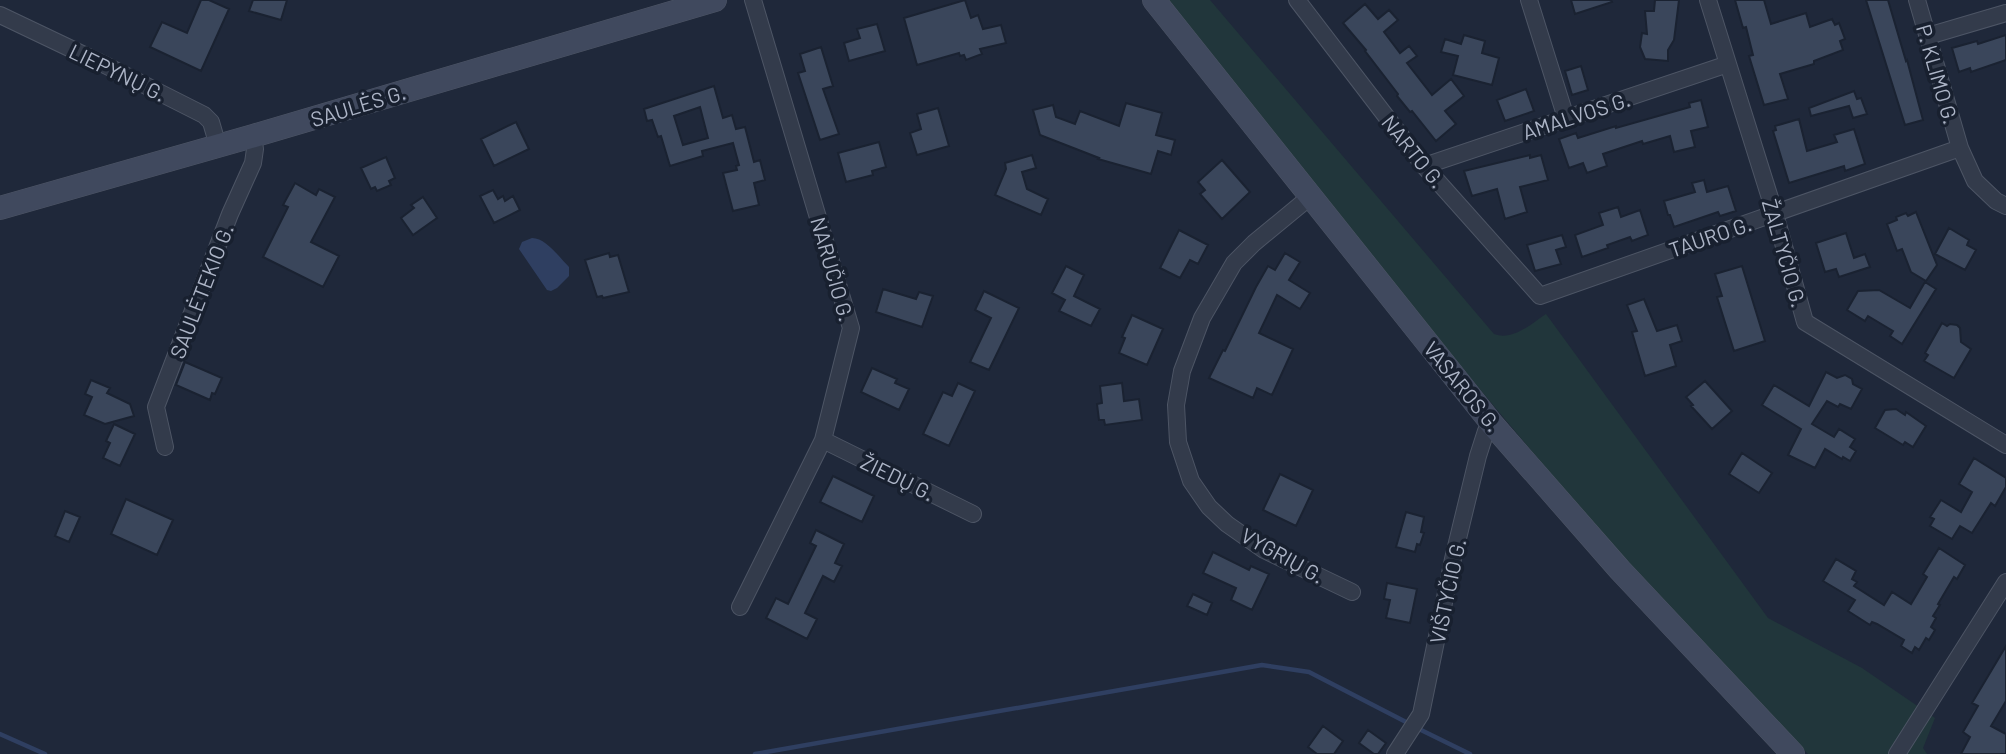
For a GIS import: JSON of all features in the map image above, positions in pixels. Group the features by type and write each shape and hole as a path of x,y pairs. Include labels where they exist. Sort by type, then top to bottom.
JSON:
{"main road":[{"name":"SAULĖS G.","path":"0,208 715,0"},
{"name":"VASAROS G.","path":"1154,0 1493,425 1620,570 1793,754"}],"street":[{"name":"NARUČIO G.","path":"740,607 823,440 851,328 753,0"},
{"name":"NARTO G.","path":"1297,0 1424,166 1540,296"},
{"path":"1529,0 1566,118"},
{"name":"ŽALTYČIO G.","path":"1708,0 1775,214 1805,322 2006,445"},
{"name":"P. KLIMO G.","path":"1917,0 1960,148 1975,181 1996,201 2006,206"},
{"path":"1928,36 2006,13"},
{"name":"LIEPYNŲ G.","path":"0,15 204,115 211,122 218,146"},
{"name":"AMALVOS G.","path":"1424,166 1728,64"},
{"name":"SAULĖTEKIO G.","path":"165,447 156,407 230,214 253,163 253,136"},
{"name":"TAURO G.","path":"1540,296 1960,148"},
{"name":"VYGRIŲ G.","path":"1311,196 1234,263 1202,318 1182,371 1176,405 1178,442 1191,481 1209,507 1227,524 1264,550 1352,592"},
{"name":"VIŠTYČIO G.","path":"1395,754 1421,714 1453,559 1478,456 1486,431 1493,425"},
{"name":"ŽIEDŲ G.","path":"823,440 973,514"},
{"path":"1897,754 2006,582"}],"green space":[{"path":"1166,0 1210,0 1494,334 1501,336 1515,333 1546,314 1768,618 1862,668 1935,718 1923,748 1927,754 1808,754 1654,590 1564,489 1412,307"}],"water":[{"path":"532,238 547,245 569,267 569,276 551,291 547,290 519,249 522,242"}],"building":[{"path":"201,0 209,0 229,9 201,71 150,47 162,22 187,33"},
{"path":"253,0 287,0 281,20 249,11"},
{"path":"965,0 971,18 978,15 983,29 1001,25 1006,43 980,49 982,54 966,60 964,55 960,56 959,53 917,65 904,18"},
{"path":"1571,0 1611,0 1612,2 1575,14"},
{"path":"1655,0 1679,0 1674,40 1668,50 1668,61 1645,59 1640,47 1642,33 1647,34 1645,11 1654,11"},
{"path":"1735,0 1764,0 1771,24 1806,13 1810,27 1832,19 1835,25 1839,23 1845,39 1840,41 1843,50 1814,61 1814,64 1780,74 1788,99 1764,105 1749,56 1753,55 1746,27 1743,28"},
{"path":"1866,0 1888,0 1923,120 1905,125"},
{"path":"1365,4 1378,19 1389,10 1398,20 1384,32 1400,53 1409,46 1417,56 1407,63 1432,95 1451,79 1464,96 1445,111 1456,124 1436,141 1397,96 1366,50 1343,23"},
{"path":"877,24 885,51 849,61 844,43 860,38 857,29"},
{"path":"1464,35 1485,41 1482,53 1499,58 1492,85 1453,75 1458,56 1441,52 1445,39 1461,44"},
{"path":"2006,35 2006,60 1971,72 1970,68 1959,72 1952,48 1977,41 1978,44"},
{"path":"821,47 833,86 823,89 839,134 820,140 798,73 805,71 800,54"},
{"path":"1581,66 1588,90 1572,95 1565,71"},
{"path":"714,86 723,118 732,115 736,129 745,127 754,162 760,160 765,180 754,183 759,205 733,211 723,173 737,170 736,166 739,165 733,143 702,151 703,156 670,166 661,136 658,137 652,120 647,121 644,109","holes":["700,107 708,138 683,145 674,116"]},
{"path":"1526,89 1534,111 1505,121 1497,100"},
{"path":"1854,91 1857,99 1861,98 1867,114 1853,118 1849,106 1811,116 1809,108"},
{"path":"1701,100 1708,127 1691,131 1695,147 1674,152 1670,136 1643,144 1642,141 1603,154 1607,166 1587,173 1583,163 1569,168 1559,139 1576,133 1578,138 1616,128 1690,107 1689,103"},
{"path":"1126,103 1162,113 1156,135 1175,140 1171,155 1158,151 1151,174 1098,159 1040,135 1033,110 1053,105 1056,117 1075,124 1080,111 1119,126"},
{"path":"938,108 949,146 917,155 910,133 921,129 917,114"},
{"path":"1799,119 1807,151 1837,142 1834,135 1854,129 1865,164 1845,171 1844,166 1789,183 1773,131 1776,130 1775,126"},
{"path":"516,122 529,149 494,166 481,139"},
{"path":"879,142 886,167 872,171 873,175 846,182 838,153"},
{"path":"1032,155 1036,168 1022,172 1027,189 1048,199 1041,215 995,195 1006,169 1005,163"},
{"path":"1530,155 1530,158 1541,155 1548,180 1520,187 1527,212 1505,219 1497,189 1472,196 1464,171"},
{"path":"386,157 395,178 389,181 391,185 377,191 375,187 371,189 361,168"},
{"path":"1222,160 1250,192 1222,219 1200,194 1205,190 1198,182"},
{"path":"1704,180 1707,192 1728,186 1736,211 1720,216 1718,212 1674,227 1664,201 1695,192 1692,183"},
{"path":"295,183 316,195 319,189 335,197 311,242 339,256 323,287 263,257 288,207 283,205"},
{"path":"493,190 498,199 503,196 505,201 513,196 520,210 494,223 480,196"},
{"path":"423,197 437,218 413,235 401,218 414,208 411,205"},
{"path":"1618,207 1621,217 1640,210 1648,235 1632,241 1630,237 1582,257 1575,235 1603,225 1599,213"},
{"path":"1916,212 1937,265 1926,281 1911,272 1902,249 1897,251 1887,224 1897,220 1896,217"},
{"path":"1949,228 1969,240 1967,245 1976,250 1965,270 1935,254"},
{"path":"1179,230 1208,245 1198,264 1190,260 1180,278 1160,268"},
{"path":"1846,233 1854,258 1865,254 1870,267 1839,277 1836,269 1825,272 1816,243"},
{"path":"1562,235 1566,247 1556,250 1561,264 1535,271 1527,245"},
{"path":"609,253 610,257 618,255 629,292 597,297 585,260"},
{"path":"1285,253 1300,262 1289,280 1310,293 1300,309 1277,295 1259,333 1293,349 1272,395 1257,388 1253,398 1209,378 1268,266 1275,270"},
{"path":"1066,266 1084,275 1074,296 1100,309 1091,326 1059,311 1065,300 1052,293"},
{"path":"1742,266 1765,341 1734,351 1717,297 1722,296 1715,274"},
{"path":"1925,282 1936,289 1902,344 1890,336 1893,331 1868,316 1865,321 1847,310 1858,291 1879,290 1910,308"},
{"path":"883,289 916,299 919,292 933,296 922,327 876,312"},
{"path":"984,291 1019,308 989,370 970,362 991,318 975,310"},
{"path":"1644,299 1657,331 1677,325 1682,341 1670,345 1676,366 1645,376 1632,332 1637,331 1627,305"},
{"path":"1132,315 1163,329 1147,365 1119,353 1125,338 1122,337"},
{"path":"1942,323 1947,326 1957,325 1960,328 1961,342 1971,349 1954,378 1924,361 1928,355 1925,353"},
{"path":"185,362 222,378 210,400 176,385"},
{"path":"872,368 897,379 895,383 909,389 899,410 861,392"},
{"path":"1826,372 1837,378 1845,375 1862,389 1851,409 1840,404 1838,407 1827,401 1812,424 1834,437 1839,429 1855,439 1850,447 1856,451 1850,461 1825,449 1815,468 1788,455 1801,429 1762,405 1774,385 1809,406"},
{"path":"91,380 110,388 107,393 130,404 134,416 105,424 84,415 92,397 85,394"},
{"path":"1705,381 1732,411 1712,429 1686,397"},
{"path":"958,383 975,391 949,446 923,434 943,392 952,396"},
{"path":"1122,383 1124,401 1139,399 1142,420 1105,425 1104,420 1099,420 1097,404 1102,403 1100,386"},
{"path":"1896,409 1905,415 1906,412 1926,426 1913,447 1905,442 1903,445 1875,428 1885,410"},
{"path":"114,424 135,434 120,466 103,458 110,443 106,441"},
{"path":"1742,453 1772,473 1759,493 1729,474"},
{"path":"1974,458 2006,478 2006,487 1995,506 1991,503 1972,533 1960,526 1952,539 1930,526 1934,519 1930,517 1941,500 1961,512 1972,492 1959,484"},
{"path":"1280,474 1313,490 1296,526 1263,510"},
{"path":"833,476 874,496 862,522 820,502"},
{"path":"126,499 173,520 157,555 111,534"},
{"path":"65,511 80,517 69,542 55,536"},
{"path":"1406,512 1424,517 1421,532 1424,533 1415,552 1396,547"},
{"path":"816,530 844,544 835,563 842,566 834,582 823,576 805,613 817,619 807,639 766,618 776,598 788,604 816,546 810,543"},
{"path":"1939,548 1965,565 1957,579 1954,577 1938,604 1940,605 1933,616 1936,618 1931,627 1935,630 1929,640 1926,638 1919,650 1915,647 1912,653 1901,646 1904,640 1877,624 1872,622 1870,625 1848,611 1855,600 1823,581 1836,559 1856,571 1852,579 1857,582 1854,586 1884,605 1892,592 1911,604 1927,577 1923,574"},
{"path":"1213,552 1249,570 1251,566 1269,574 1252,610 1231,600 1236,588 1203,573"},
{"path":"1387,583 1417,589 1410,623 1386,618 1390,600 1384,599"},
{"path":"1193,594 1212,603 1207,615 1187,606"},
{"path":"2006,646 2006,701 1991,726 2006,734 2006,754 1961,754 1970,737 1963,732 1978,706 1972,703"},
{"path":"1323,726 1343,741 1334,754 1317,754 1308,747"},
{"path":"1368,730 1386,743 1378,754 1359,743"}],"waterway":[{"path":"755,754 1262,665 1309,672 1406,722"},
{"path":"1421,730 1470,754"},
{"path":"0,734 45,754"}]}
